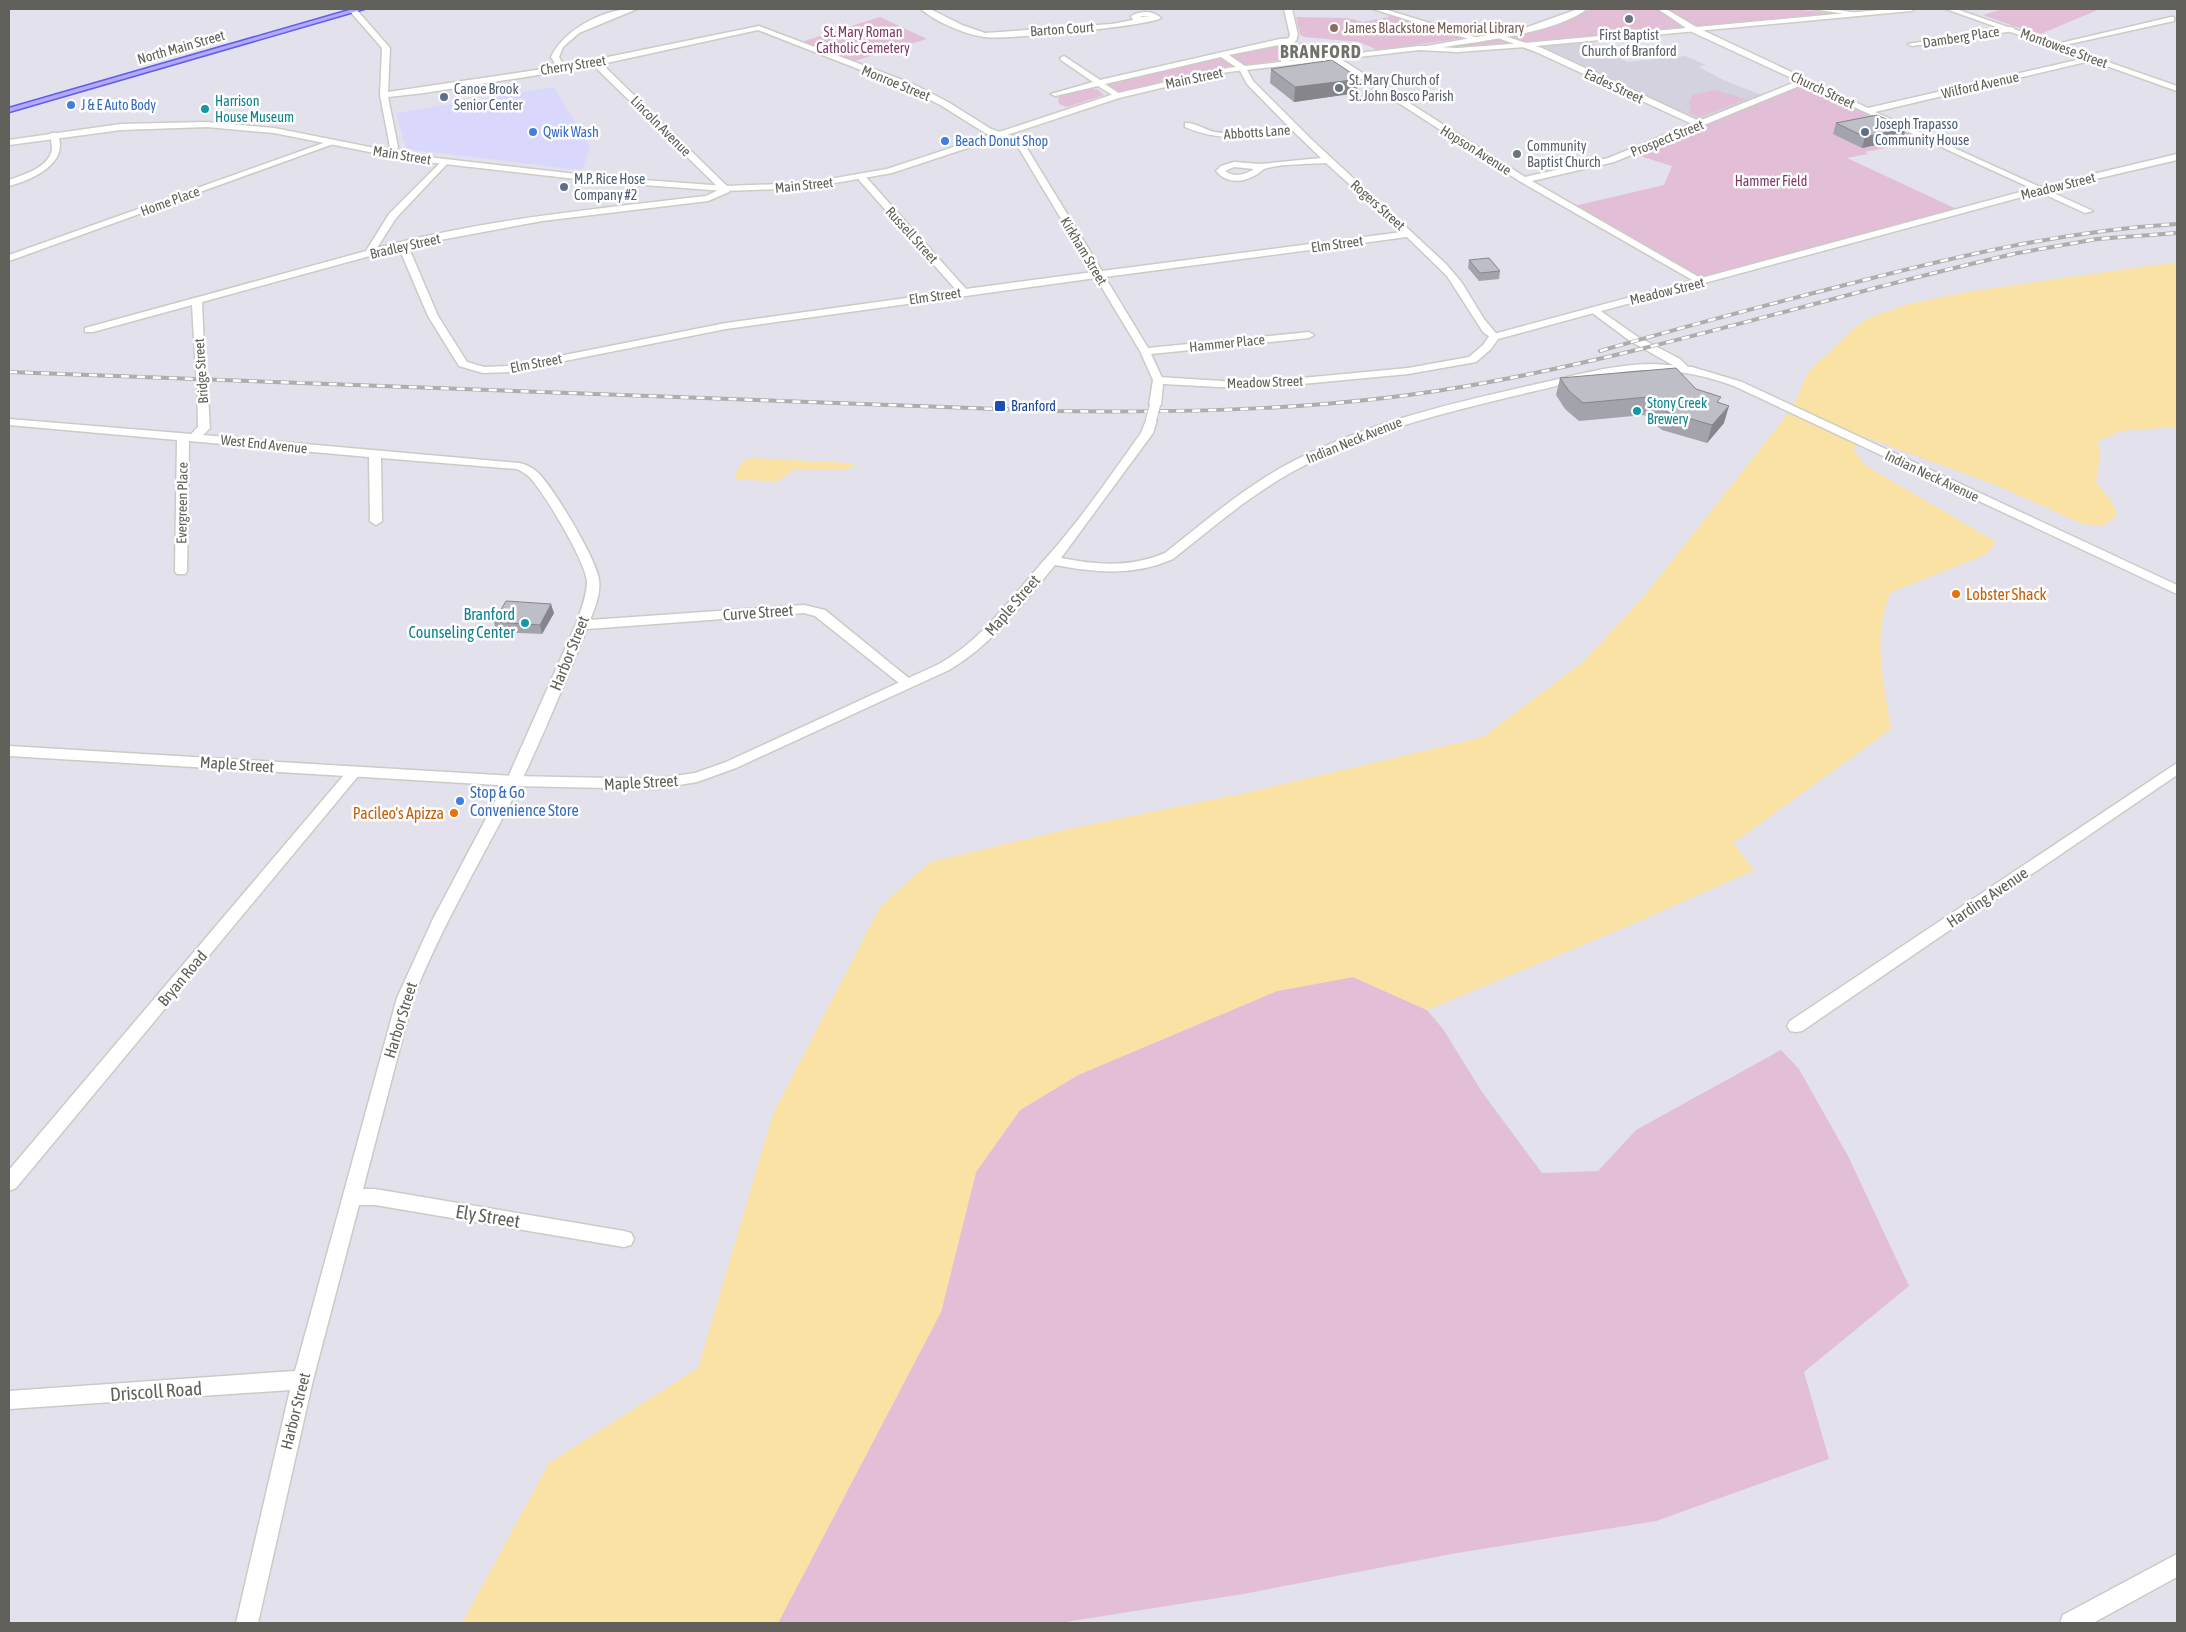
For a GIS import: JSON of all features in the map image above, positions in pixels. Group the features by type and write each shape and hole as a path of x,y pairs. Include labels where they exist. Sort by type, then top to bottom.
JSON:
{"main road":[{"name":"North Main Street","path":"9,110 356,9"}],"street":[{"path":"356,9 386,48 388,59 384,95 394,147 388,154"},
{"path":"561,67 555,57 564,39 584,28 633,9"},
{"path":"927,10 938,9"},
{"path":"1285,63 1286,52 1293,40 1294,34 1288,9"},
{"path":"1377,9 1481,40"},
{"name":"Main Street","path":"9,143 112,127 193,124 237,126 388,154 638,184 726,190 790,188 862,178 916,163 1117,96 1228,70 1481,40 1550,23 1583,9"},
{"name":"Church Street","path":"1661,9 1695,30 2088,212"},
{"path":"1817,9 1858,14"},
{"path":"1419,48 1458,50 1525,45 1911,9"},
{"name":"Montowese Street","path":"1950,9 2177,89"},
{"name":"Barton Court","path":"927,10 959,26 985,35 1112,26 1139,21"},
{"path":"2056,45 2171,19"},
{"name":"Cherry Street","path":"384,95 424,91 596,62 759,28"},
{"name":"Monroe Street","path":"759,28 910,86 945,104 988,131 1000,134"},
{"name":"Damberg Place","path":"1912,44 2010,29"},
{"name":"Eades Street","path":"1501,36 1525,45 1700,125"},
{"path":"1055,94 1280,41 1293,40"},
{"name":"Rogers Street","path":"1224,55 1242,68 1250,82"},
{"path":"1064,58 1117,96"},
{"name":"Hopson Avenue","path":"1333,58 1524,180 1701,282"},
{"name":"Wilford Avenue","path":"1868,111 2091,58"},
{"name":"Lincoln Avenue","path":"596,62 726,190"},
{"name":"Rogers Street","path":"1228,70 1250,82 1327,160 1445,268 1465,295 1484,328 1494,337"},
{"name":"Prospect Street","path":"1524,180 1593,166 1700,125 1805,81"},
{"name":"Abbotts Lane","path":"1188,125 1206,133 1227,136 1297,128"},
{"name":"Kirkham Street","path":"1000,134 1015,140 1026,151 1033,167 1145,351 1158,380"},
{"path":"9,183 38,171 51,159 56,150 54,135"},
{"name":"Home Place","path":"9,258 332,143"},
{"name":"Meadow Street","path":"1158,380 1238,385 1270,384 1408,371 1472,360 1488,347 1494,337 2038,190 2177,157"},
{"path":"1261,167 1327,160"},
{"path":"368,254 392,216 444,162"},
{"name":"Russell Street","path":"862,178 964,292"},
{"name":"Bradley Street","path":"89,330 402,244 542,218 708,198 726,190"},
{"name":"Elm Street","path":"402,244 433,316 463,364 483,370 508,369 726,326 964,292 1099,276 1410,234"},
{"name":"Bridge Street","path":"195,437 204,428 197,301"},
{"name":"Indian Neck Avenue","path":"1595,310 1631,337 1654,351 1677,361 1685,369"},
{"name":"Hammer Place","path":"1145,351 1309,335"},
{"name":"Indian Neck Avenue","path":"1052,560 1116,569 1131,569 1153,563 1169,556 1266,482 1343,442 1408,419 1612,371 1642,367 1685,369 1723,378 2177,590"},
{"name":"Maple Street","path":"9,751 514,781 642,785 697,777 757,754 909,684 944,667 977,645 991,632 1052,560 1146,434 1152,420 1158,380"},
{"name":"West End Avenue","path":"9,422 519,466"},
{"name":"Evergreen Place","path":"181,571 183,436"},
{"path":"375,455 376,521"},
{"name":"Harbor Street","path":"247,1623 303,1380 394,1038 413,976 438,922 514,781 581,625 591,596 593,581 588,562 541,480 528,469 519,466"},
{"name":"Curve Street","path":"581,625 804,609 820,613 909,684"},
{"name":"Harding Avenue","path":"1796,1026 2177,768"},
{"name":"Bryan Road","path":"9,1183 354,772"},
{"name":"Ely Street","path":"351,1197 375,1197 624,1239"},
{"name":"Driscoll Road","path":"9,1400 303,1380"},
{"path":"2071,1623 2177,1565"}],"shaded area":[{"path":"1588,41 1627,62 1685,56 1706,65 1699,67 1723,80 1767,97 1700,125 1585,72 1539,46"},
{"path":"554,87 590,147 582,170 406,149 396,113"},
{"path":"2177,262 2177,427 2120,431 2098,441 2100,455 2096,482 2113,504 2117,515 2103,526 2083,524 1998,486 1863,436 1853,450 1866,466 1996,542 1987,554 1891,592 1885,608 1880,642 1891,729 1733,843 1754,870 1633,924 1427,1010 1353,977 1277,991 1078,1075 1020,1110 976,1172 941,1312 778,1623 462,1623 549,1463 698,1368 773,1114 880,907 930,862 1069,829 1254,791 1483,737 1583,662 1644,596 1791,410 1808,372 1859,324 1872,317 1908,304 1973,291"},
{"path":"751,458 849,463 854,464 854,467 848,469 795,469 777,482 735,479 740,466 744,461"}],"green space":[{"path":"1592,9 1658,9 1687,27 1525,43 1451,47 1527,33 1572,18"},
{"path":"1667,9 1792,9 1841,14 1700,27 1695,26"},
{"path":"2003,9 2100,9 2038,35 1983,15"},
{"path":"1389,15 1465,38 1378,50 1359,42 1304,37 1300,34 1296,17 1347,18 1363,22 1389,17"},
{"name":"St. Mary Roman Catholic Cemetery","path":"880,17 927,39 851,62 801,42"},
{"path":"1301,42 1324,47 1329,45 1330,47 1345,48 1346,45 1359,46 1364,49 1360,52 1326,57 1299,58 1292,56 1293,49"},
{"path":"1286,43 1279,60 1276,61 1245,65 1230,56"},
{"path":"1214,58 1225,58 1233,66 1121,92 1116,92 1106,85"},
{"name":"Hammer Field","path":"1805,81 1928,139 1865,152 1868,154 1847,158 1961,211 1701,282 1570,207 1664,185 1672,166 1630,153"},
{"path":"1088,88 1097,89 1104,95 1067,107 1059,104 1058,98 1062,94"},
{"path":"1715,90 1747,99 1699,117 1689,113 1691,111 1689,102 1693,95"},
{"path":"1353,977 1427,1010 1443,1029 1482,1092 1542,1173 1598,1171 1636,1130 1781,1050 1799,1069 1848,1156 1909,1286 1804,1372 1829,1459 1656,1521 1457,1553 1243,1594 1059,1623 778,1623 941,1312 976,1172 1020,1110 1078,1075 1277,991"}],"building":[{"path":"1332,60 1358,78 1295,87 1271,69"},
{"path":"1877,115 1906,128 1865,137 1836,123"},
{"path":"1489,258 1500,271 1480,273 1469,260"},
{"path":"1676,368 1696,389 1721,397 1717,402 1729,406 1712,425 1667,412 1648,397 1583,403 1569,391 1560,378"},
{"path":"506,601 551,604 540,625 494,622"}],"railway":[{"path":"1600,351 1787,300 1971,255 2094,232 2177,224"},
{"path":"9,372 1049,411 1267,408 1376,399 1484,383 1551,370 1685,338 2018,253 2097,239 2177,233"}],"place":[{"name":"First Baptist Church of Branford","path":"1629,19"},
{"name":"James Blackstone Memorial Library","path":"1334,28"},
{"name":"St. Mary Church of St. John Bosco Parish","path":"1339,88"},
{"name":"Canoe Brook Senior Center","path":"444,97"},
{"name":"J & E Auto Body","path":"71,105"},
{"name":"Harrison House Museum","path":"205,109"},
{"name":"Qwik Wash","path":"533,132"},
{"name":"Joseph Trapasso Community House","path":"1865,132"},
{"name":"Beach Donut Shop","path":"945,141"},
{"name":"Community Baptist Church","path":"1517,154"},
{"name":"M.P. Rice Hose Company #2","path":"564,187"},
{"name":"Branford","path":"1000,406"},
{"name":"Stony Creek Brewery","path":"1637,411"},
{"name":"Lobster Shack","path":"1956,594"},
{"name":"Branford Counseling Center","path":"525,623"},
{"name":"Stop & Go Convenience Store","path":"460,801"},
{"name":"Pacileo's Apizza","path":"454,813"}],"district":[{"name":"BRANFORD","path":"1321,52"}]}
